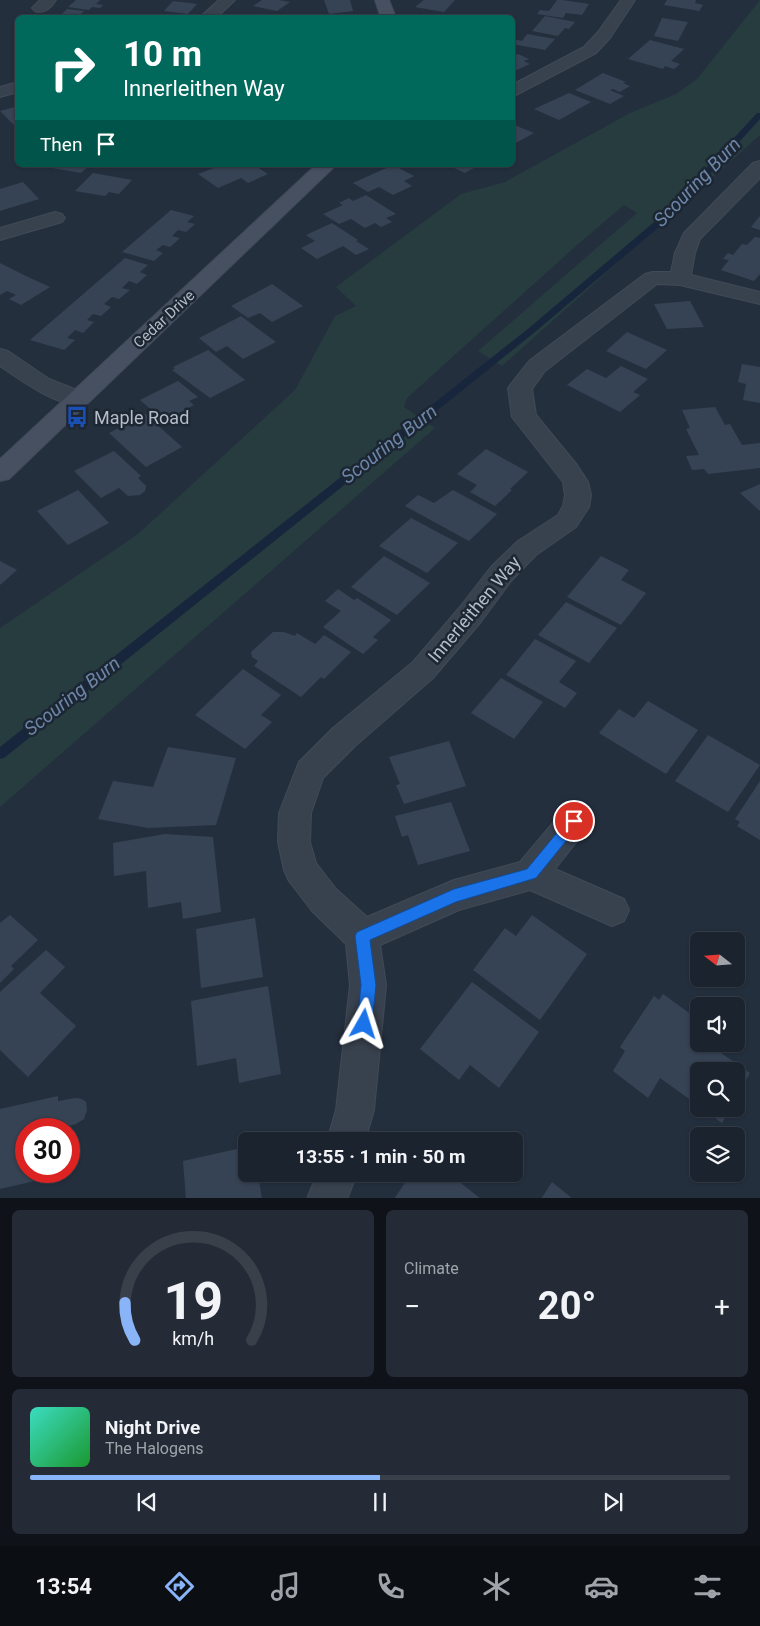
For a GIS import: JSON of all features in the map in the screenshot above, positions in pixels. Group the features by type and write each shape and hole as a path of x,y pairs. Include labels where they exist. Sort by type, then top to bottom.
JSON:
{"street":[{"path":"210,15 228,0"},
{"path":"382,0 388,15"},
{"path":"515,90 590,50 604,35 628,0"},
{"path":"0,92 15,88"},
{"name":"Cedar Drive","path":"0,473 325,167"},
{"path":"680,278 685,253 691,237 760,167"},
{"path":"0,234 55,218"},
{"name":"Innerleithen Way","path":"362,936 324,900 301,870 294,842 295,814 310,771 344,736 423,670 470,615 501,574 527,548 567,521 576,507 578,495 572,476 524,417 520,388 544,360 652,278 680,278 710,285 742,296 760,298"},
{"path":"0,356 41,384 79,399"},
{"path":"349,1132 355,1110 368,985 362,936 454,896 531,874 574,821"},
{"path":"531,874 612,910"},
{"path":"327,1198 334,1182"}],"green space":[{"path":"760,0 760,135 502,366 478,351 637,213 624,205 576,246 407,398 404,407 435,428 0,807 0,628 138,534 295,390 335,316 356,306 336,287 461,194 505,182 630,113 676,94 697,79"}],"building":[{"path":"76,0 100,0 96,4 103,5 100,8 92,7 89,10 68,7"},
{"path":"262,0 290,2 277,11 253,6"},
{"path":"324,0 350,0 353,11 329,14"},
{"path":"424,0 455,0 444,12 415,7"},
{"path":"557,0 589,4 582,15 566,13 563,18 537,14 540,10 549,11"},
{"path":"667,0 696,0 695,3 703,5 699,11 664,5"},
{"path":"173,1 197,4 188,14 164,11"},
{"path":"67,9 84,11 80,15 61,15"},
{"path":"545,16 575,22 569,29 565,28 558,36 532,31"},
{"path":"662,18 688,22 678,41 654,36"},
{"path":"527,34 555,39 545,50 515,45 515,40 522,41"},
{"path":"650,40 684,49 671,61 680,64 674,69 665,66 663,69 628,59"},
{"path":"518,54 529,59 524,61 530,64 515,71 515,55"},
{"path":"603,73 626,82 623,83 630,86 620,92 613,89 610,90 624,96 610,104 575,90"},
{"path":"569,93 591,102 559,120 534,109"},
{"path":"15,107 15,126 0,111"},
{"path":"515,125 534,133 515,143"},
{"path":"53,167 88,167 81,173"},
{"path":"217,167 257,167 268,174 248,183 241,178 218,188 198,174"},
{"path":"389,167 397,167 414,176 404,181 412,186 393,195 379,187 368,192 353,183"},
{"path":"452,167 476,167 465,173"},
{"path":"93,173 132,180 119,194 109,192 105,196 75,191"},
{"path":"23,182 39,199 0,211 0,189"},
{"path":"366,195 396,214 386,218 392,222 381,227 375,223 365,228 351,219 339,224 323,214 343,205 339,203 349,198 353,201"},
{"path":"171,210 194,216 187,222 195,224 186,232 178,230 172,236 180,238 170,247 163,245 156,250 163,253 154,261 122,252"},
{"path":"760,216 760,230 751,227"},
{"path":"332,223 369,249 356,255 343,246 317,259 301,248 315,241 306,235"},
{"path":"755,237 760,238 760,274 754,281 721,270 729,260 723,259 728,253 733,255 742,244 747,245"},
{"path":"125,258 148,265 140,272 147,275 137,284 129,281 122,288 130,290 119,299 112,297 104,304 111,307 101,316 93,314 87,320 94,322 83,333 75,330 67,338 75,340 64,350 30,340"},
{"path":"0,263 50,287 21,305 9,299 16,295 7,291 0,295"},
{"path":"272,284 303,306 272,322 260,313 248,318 231,306"},
{"path":"690,301 704,327 667,329 654,304"},
{"path":"241,316 276,342 243,359 227,346 216,352 199,338"},
{"path":"627,332 667,350 646,369 606,351"},
{"path":"208,350 245,380 210,398 172,370 175,369 173,367"},
{"path":"742,364 760,367 760,403 743,400 746,384 738,382"},
{"path":"621,366 648,379 633,392 640,395 620,412 567,385 587,369 606,378"},
{"path":"178,381 198,397 189,401 194,405 164,421 140,400"},
{"path":"715,407 725,425 730,424 742,445 760,443 760,468 708,474 704,469 692,470 686,456 699,455 686,429 690,428 682,410"},
{"path":"145,414 182,447 146,467 109,433"},
{"path":"486,449 528,472 495,506 470,492 477,485 457,474"},
{"path":"114,451 141,476 138,478 146,486 145,491 140,495 128,496 119,488 101,498 74,471"},
{"path":"760,484 760,511 740,493"},
{"path":"78,490 109,523 68,545 37,511"},
{"path":"453,490 497,514 469,541 405,506 418,495 434,503"},
{"path":"411,518 458,543 427,573 379,546"},
{"path":"384,556 430,583 397,615 351,587"},
{"path":"601,556 629,570 621,580 646,593 621,625 567,597"},
{"path":"0,561 17,570 0,585"},
{"path":"338,589 354,600 357,598 391,620 373,637 378,640 363,654 323,627 341,611 325,601"},
{"path":"566,602 617,628 589,663 538,635"},
{"path":"273,632 284,632 295,636 297,633 315,644 324,635 351,652 324,679 321,677 301,697 254,666 258,661 252,657 251,652"},
{"path":"535,639 576,661 559,682 577,693 565,708 506,675"},
{"path":"243,669 281,695 261,715 272,722 245,749 195,715"},
{"path":"501,678 543,702 514,739 471,713"},
{"path":"648,701 698,730 666,774 599,733 619,709 634,718"},
{"path":"708,735 760,765 728,812 675,781"},
{"path":"449,741 466,786 404,804 396,785 400,784 389,757"},
{"path":"168,747 236,758 216,825 148,828 98,819 113,781 153,787"},
{"path":"760,781 760,840 737,826 740,822 735,819"},
{"path":"451,802 470,851 418,865 408,835 402,837 395,816"},
{"path":"165,834 213,837 221,912 183,919 181,902 148,908 146,871 114,876 113,843"},
{"path":"10,915 38,940 11,966 14,969 0,983 0,923"},
{"path":"532,915 587,954 540,1020 473,970 505,928 516,936"},
{"path":"255,918 263,977 201,988 196,929"},
{"path":"46,950 65,967 40,993 76,1026 28,1077 0,1050 0,992"},
{"path":"472,982 539,1032 499,1088 470,1065 459,1080 420,1049"},
{"path":"268,986 281,1074 239,1083 236,1058 197,1066 191,1001"},
{"path":"663,994 690,1014 690,1052 720,1052 734,1062 690,1062 690,1100 660,1078 648,1098 613,1071 625,1051 620,1047 654,996 659,1000"},
{"path":"745,1070 750,1073 745,1082"},
{"path":"58,1096 58,1101 75,1098 82,1099 86,1102 87,1110 84,1119 80,1122 80,1118 15,1118 15,1183 26,1183 0,1189 0,1109"},
{"path":"713,1117 725,1117 722,1123"},
{"path":"238,1149 238,1182 259,1182 262,1198 186,1198 183,1161"},
{"path":"406,1182 460,1182 480,1198 395,1198"},
{"path":"552,1182 572,1198 542,1198"}],"waterway":[{"name":"Scouring Burn","path":"0,754 532,330 669,214 760,115"}],"place":[{"name":"Maple Road","path":"77,417"}],"route":[{"path":"364,1024 368,985 362,936 454,896 531,874 574,821"}]}
